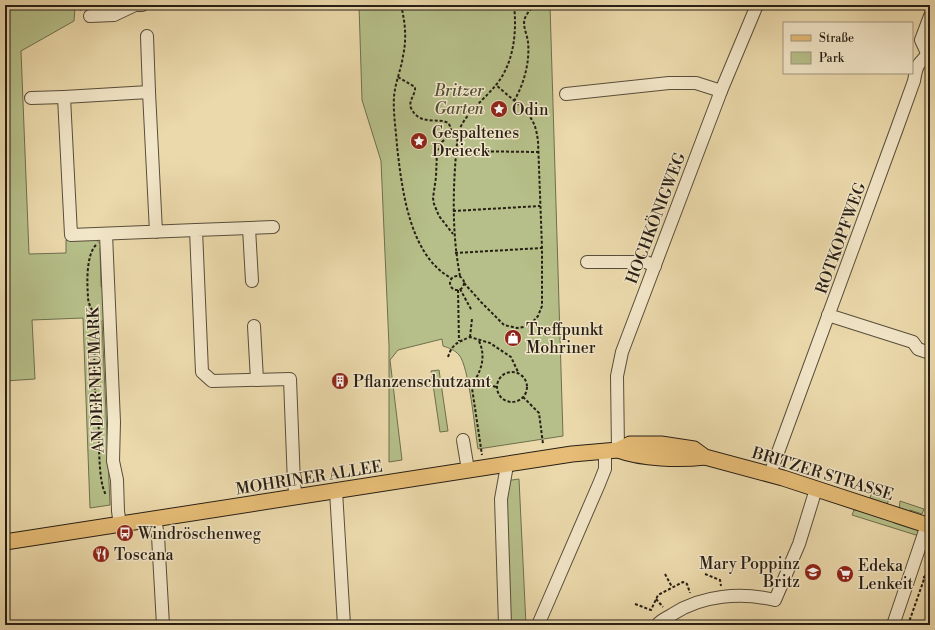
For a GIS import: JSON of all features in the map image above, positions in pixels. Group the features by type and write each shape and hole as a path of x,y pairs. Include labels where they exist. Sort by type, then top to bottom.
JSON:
{"main road":[{"name":"BRITZER STRASSE","path":"612,450 630,444 660,444 694,449 705,457 770,474 929,525"},
{"name":"MOHRINER ALLEE","path":"5,542 506,464 572,454 612,450"}],"street":[{"path":"90,16 114,14 135,5 142,5"},
{"name":"HOCHKÖNIGWEG","path":"538,625 599,484 612,450 619,364 721,91 757,5"},
{"name":"ROTKOPFWEG","path":"770,474 896,131 914,81 915,73 919,64 927,60 927,53 921,40 930,16"},
{"path":"147,36 156,232"},
{"path":"566,94 669,83 696,83 721,91"},
{"path":"32,98 149,92"},
{"path":"64,97 71,235 273,227"},
{"path":"249,228 252,281"},
{"path":"196,230 202,372 212,381 290,379 294,484 296,497"},
{"name":"AN DER NEUMARK","path":"106,234 113,416 113,461 117,480 117,502 120,524"},
{"path":"587,262 646,262 655,266"},
{"path":"828,315 913,342 918,349 930,353"},
{"path":"254,326 257,380"},
{"path":"463,440 468,470"},
{"path":"505,625 501,495 506,464"},
{"path":"657,625 684,606 714,597 738,596 775,600 799,544 816,489"},
{"path":"336,491 344,625"},
{"path":"155,519 158,536 163,625"},
{"path":"893,625 929,525"}],"path":[{"path":"401,5 405,23 406,42 394,92 394,110 401,183 413,227 424,251 442,273 451,278 460,276"},
{"path":"496,85 532,119 536,129 538,152 542,248 542,306 538,316 529,326 517,328 504,325 481,302 464,283 460,276 454,235 453,211 458,133 461,125 475,107 496,85 505,72 511,56 515,30 514,5"},
{"path":"514,101 522,89 528,59 528,42 524,30 524,18 534,5"},
{"path":"398,77 414,86 415,90 410,105 411,109 416,114 428,121 448,123 452,132"},
{"path":"452,132 458,133"},
{"path":"452,132 442,142 437,151 436,177 433,198 439,216 454,235"},
{"path":"456,152 538,152"},
{"path":"453,211 540,206"},
{"path":"106,234 92,248 90,254 88,298 89,306 96,320 94,369 95,396 98,417 102,482 107,496 117,502"},
{"path":"456,253 542,248"},
{"path":"451,278 450,283 452,287 459,290 472,311"},
{"path":"459,341 459,290 464,283"},
{"path":"470,337 472,319"},
{"path":"448,357 450,348 459,341 470,337 479,341 490,343 511,357 518,372 525,379 526,393 523,397 514,402 508,402 500,396 496,387 499,377 513,371 518,372"},
{"path":"479,341 483,349 483,360 480,373 472,388 483,458"},
{"path":"475,380 496,387"},
{"path":"523,397 540,413 543,444"},
{"path":"908,625 930,565"},
{"path":"665,574 672,588"},
{"path":"705,574 720,580 722,597"},
{"path":"635,604 652,610 658,595 683,582 687,584 694,603"}],"green space":[{"path":"5,5 84,5 75,8 74,21 21,51 29,254 66,253 66,240 95,239 103,246 100,248 101,287 105,288 106,318 102,321 110,505 90,508 83,318 32,320 35,379 5,381"},
{"name":"Britzer Garten","path":"359,5 550,5 563,436 478,449 469,385 463,361 456,352 443,346 442,339 398,350 390,360 402,460 389,462 389,346 381,161 362,100"},
{"path":"439,370 448,431 440,432 431,371"},
{"path":"519,479 526,625 510,625 505,481"},
{"path":"872,492 889,498 887,505 870,498"},
{"path":"900,501 924,509 922,514 910,510 909,514 899,510"},
{"path":"854,510 874,513 895,519 894,523 919,531 919,536 852,515"}],"place":[{"name":"Odin","path":"499,109"},
{"name":"Gespaltenes Dreieck","path":"419,141"},
{"name":"Treffpunkt Mohriner","path":"513,338"},
{"name":"Pflanzenschutzamt","path":"340,381"},
{"name":"Windröschenweg","path":"125,533"},
{"name":"Toscana","path":"101,554"},
{"name":"Mary Poppinz Britz","path":"813,572"},
{"name":"Edeka Lenkeit","path":"845,574"}]}
